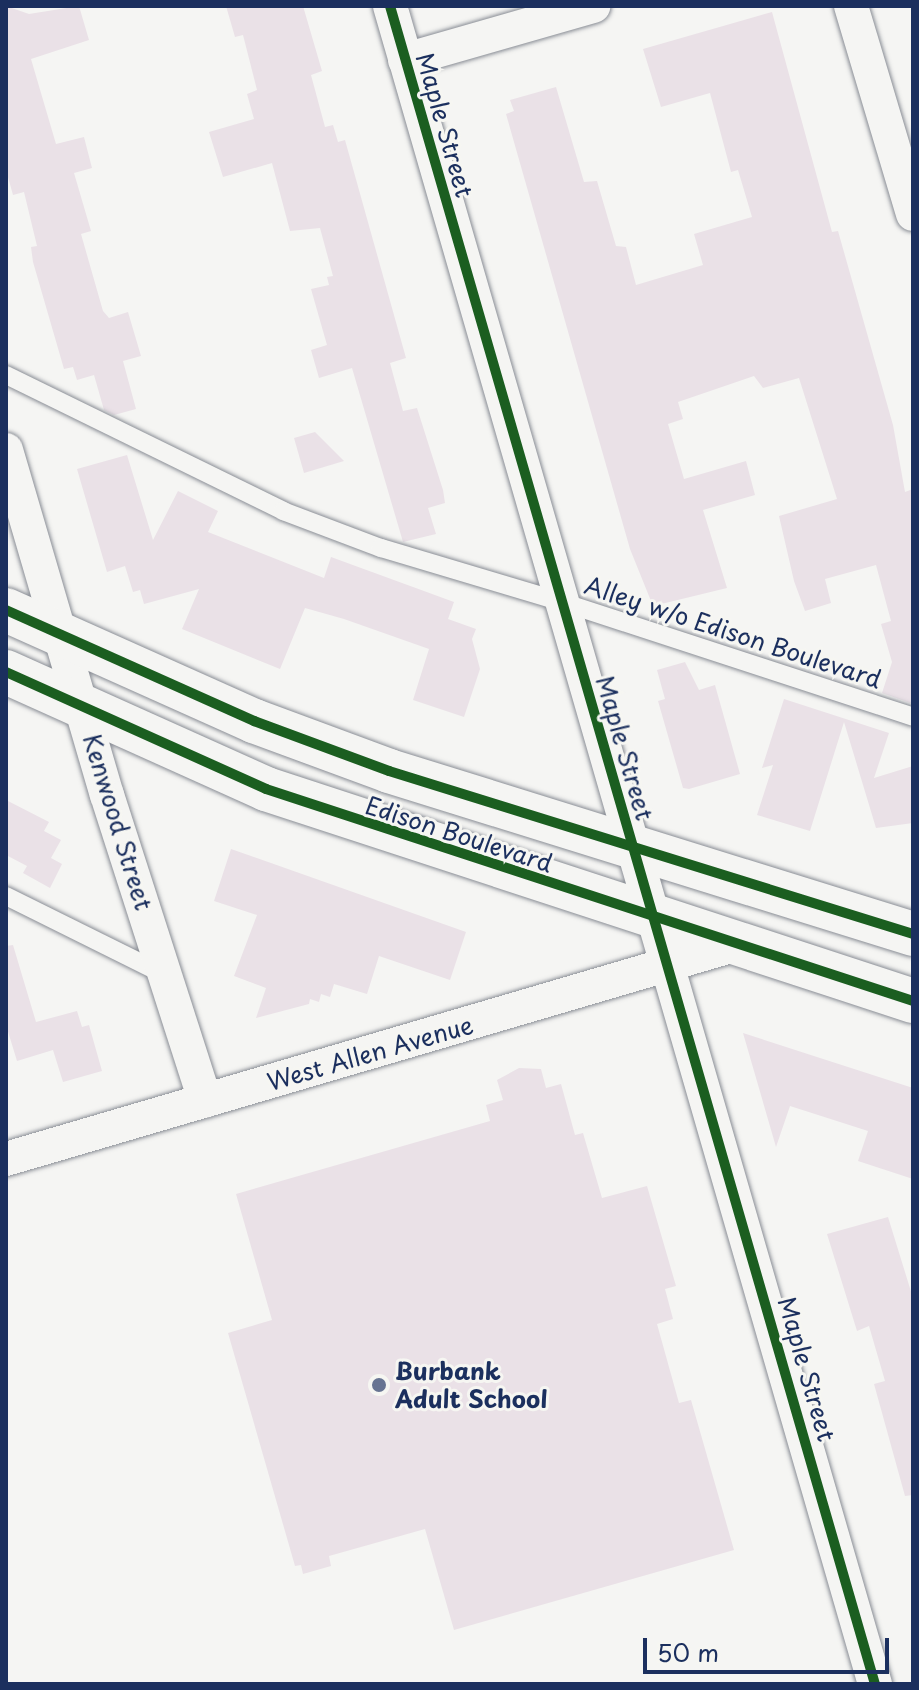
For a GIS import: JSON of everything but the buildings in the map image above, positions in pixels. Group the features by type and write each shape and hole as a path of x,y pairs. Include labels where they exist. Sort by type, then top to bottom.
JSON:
{"main road":[{"name":"Edison Boulevard","path":"6,610 65,640 294,736 632,848 913,934"},
{"name":"Edison Boulevard","path":"6,672 84,710 266,789 734,945 913,1001"}],"street":[{"name":"Maple Street","path":"390,6 632,848 672,967 875,1684"},
{"path":"405,60 593,6"},
{"path":"851,6 913,214"},
{"name":"Kenwood Street","path":"6,450 205,1101"},
{"name":"West Allen Avenue","path":"6,1159 672,967 734,945"}],"lane":[{"name":"Alley w/o Edison Boulevard","path":"6,375 283,511 381,548 562,602 913,717"},
{"path":"6,896 168,976"}],"cycle path":[{"path":"390,6 875,1684"},
{"path":"6,610 254,721 389,771 913,934"},
{"path":"6,672 266,789 913,1001"}],"place":[{"name":"Burbank Adult School","path":"379,1385"}]}
